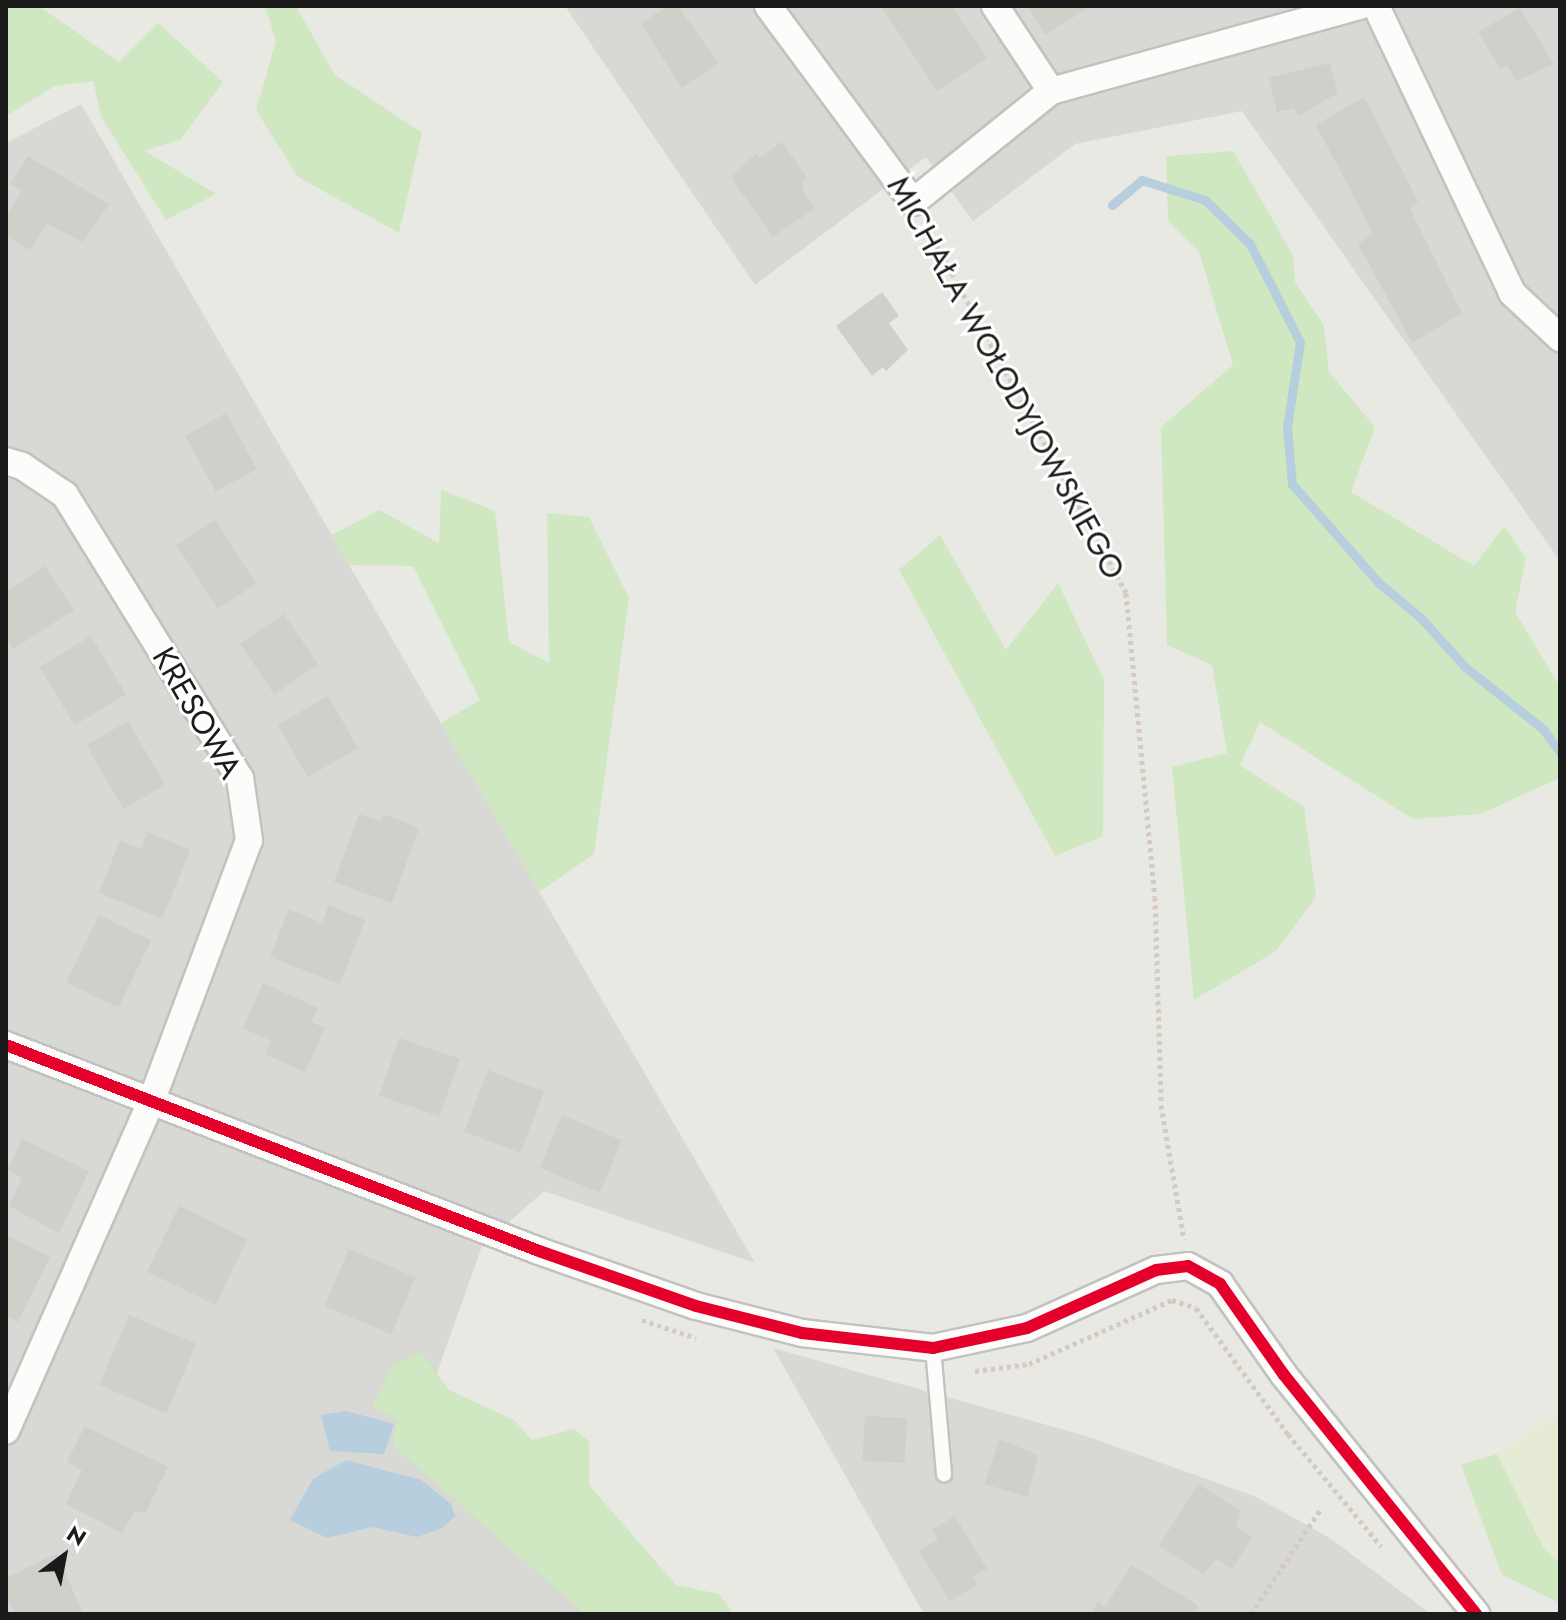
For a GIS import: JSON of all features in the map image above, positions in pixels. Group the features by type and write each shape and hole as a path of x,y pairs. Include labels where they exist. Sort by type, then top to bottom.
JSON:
{"street":[{"name":"MICHAŁA WOŁODYJOWSKIEGO","path":"768,6 913,202"},
{"path":"995,6 1051,91"},
{"path":"913,202 1051,91 1360,6"},
{"path":"1376,6 1512,293 1560,338"},
{"name":"KRESOWA","path":"6,461 22,466 65,495 240,778 249,840 151,1102 6,1430"},
{"path":"6,1045 696,1306 802,1333 933,1348 1027,1328 1156,1270 1188,1266 1220,1284 1284,1375 1476,1614"}],"lane":[{"path":"933,1348 944,1475"}],"path":[{"name":"MICHAŁA WOŁODYJOWSKIEGO","path":"913,202 1126,593 1155,897 1161,1105 1188,1266"},
{"path":"1251,1614 1322,1507"}],"shaded area":[{"path":"565,6 1560,6 1560,561 1242,111 1075,144 973,221 926,157 755,285"},
{"path":"81,104 755,1263 544,1191 482,1246 416,1432 632,1614 6,1614 6,143"},
{"path":"773,1348 1086,1436 1254,1496 1330,1538 1431,1614 924,1614"}],"green space":[{"path":"6,6 39,6 119,62 158,23 223,82 181,139 145,151 216,194 166,220 101,117 93,81 55,86 6,116"},
{"path":"265,6 296,6 334,74 422,133 399,233 298,177 256,110 276,41"},
{"path":"1233,151 1293,255 1295,282 1324,326 1329,372 1375,427 1351,492 1474,566 1504,526 1526,558 1515,612 1560,687 1560,778 1480,814 1413,819 1260,722 1240,765 1304,807 1316,897 1276,951 1194,1000 1172,767 1227,753 1212,665 1167,645 1161,427 1233,365 1199,252 1168,221 1166,156"},
{"path":"441,490 495,511 509,642 549,663 547,513 589,517 629,598 594,854 539,892 441,723 480,700 413,566 349,565 332,535 379,510 439,543"},
{"path":"940,535 1006,650 1058,583 1104,680 1103,836 1055,856 899,570"},
{"path":"421,1352 449,1390 514,1420 532,1440 574,1429 589,1441 589,1485 676,1585 719,1594 734,1614 585,1614 393,1446 397,1419 373,1407 391,1367"},
{"path":"1560,1411 1560,1564 1544,1549 1497,1454"},
{"path":"1497,1454 1544,1549 1560,1564 1560,1603 1502,1575 1461,1465"}],"water":[{"path":"346,1411 394,1424 384,1454 330,1451 321,1415"},
{"path":"346,1460 421,1480 451,1504 455,1516 442,1528 417,1537 372,1527 327,1538 290,1520 313,1479"}],"building":[{"path":"667,6 678,6 719,63 682,88 641,24"},
{"path":"881,6 952,6 987,58 937,91"},
{"path":"1027,6 1091,6 1045,35"},
{"path":"1520,8 1554,64 1516,81 1507,65 1500,69 1478,32"},
{"path":"1330,63 1338,93 1298,116 1294,108 1277,112 1269,78"},
{"path":"1364,97 1418,201 1410,209 1462,313 1412,343 1358,244 1373,233 1316,125"},
{"path":"782,142 807,178 802,182 804,193 815,208 773,237 731,178 756,153 759,158"},
{"path":"28,156 109,204 83,242 47,224 30,250 6,236 6,217 22,191 10,184"},
{"path":"882,292 899,316 889,323 908,350 886,371 883,367 872,376 836,326"},
{"path":"226,413 257,469 216,492 185,436"},
{"path":"215,520 256,584 218,609 176,545"},
{"path":"45,566 74,610 13,649 6,637 6,592"},
{"path":"284,614 318,665 274,694 240,644"},
{"path":"91,636 126,694 75,725 40,667"},
{"path":"328,696 358,748 308,777 278,725"},
{"path":"128,721 165,785 123,809 86,745"},
{"path":"359,814 380,821 383,814 419,828 392,903 334,882"},
{"path":"147,832 190,850 162,919 99,893 120,840 141,849"},
{"path":"329,905 365,920 340,984 270,957 289,909 322,923"},
{"path":"99,915 151,940 118,1008 66,982"},
{"path":"263,983 318,1008 311,1022 325,1028 305,1072 265,1054 271,1041 243,1028"},
{"path":"399,1038 460,1059 440,1117 379,1096"},
{"path":"488,1070 544,1092 520,1153 464,1132"},
{"path":"562,1115 622,1140 600,1193 540,1167"},
{"path":"22,1139 89,1171 59,1233 9,1206 22,1178 8,1170"},
{"path":"179,1206 247,1239 215,1305 147,1272"},
{"path":"6,1235 50,1257 18,1322 6,1315"},
{"path":"349,1249 415,1277 391,1334 325,1306"},
{"path":"129,1315 196,1344 167,1413 99,1385"},
{"path":"865,1416 907,1418 905,1463 863,1461"},
{"path":"85,1426 168,1467 145,1514 135,1510 122,1533 66,1504 82,1470 67,1462"},
{"path":"999,1439 1038,1455 1028,1497 985,1484"},
{"path":"1198,1484 1240,1510 1236,1527 1252,1537 1232,1569 1216,1559 1203,1574 1159,1546"},
{"path":"955,1516 987,1569 973,1577 978,1584 950,1601 919,1551 938,1539 932,1530"},
{"path":"57,1553 83,1614 15,1614 6,1596 6,1578"},
{"path":"1131,1565 1199,1606 1194,1614 1091,1614 1098,1602 1105,1607"}],"waterway":[{"path":"1112,205 1142,180 1205,200 1250,244 1300,342 1287,427 1292,484 1379,583 1422,619 1465,667 1543,729 1560,752"}],"transit line":[{"path":"6,1045 539,1251 696,1306 802,1333 933,1348 1027,1328 1156,1270 1188,1266 1220,1284 1284,1375 1476,1614"}]}
